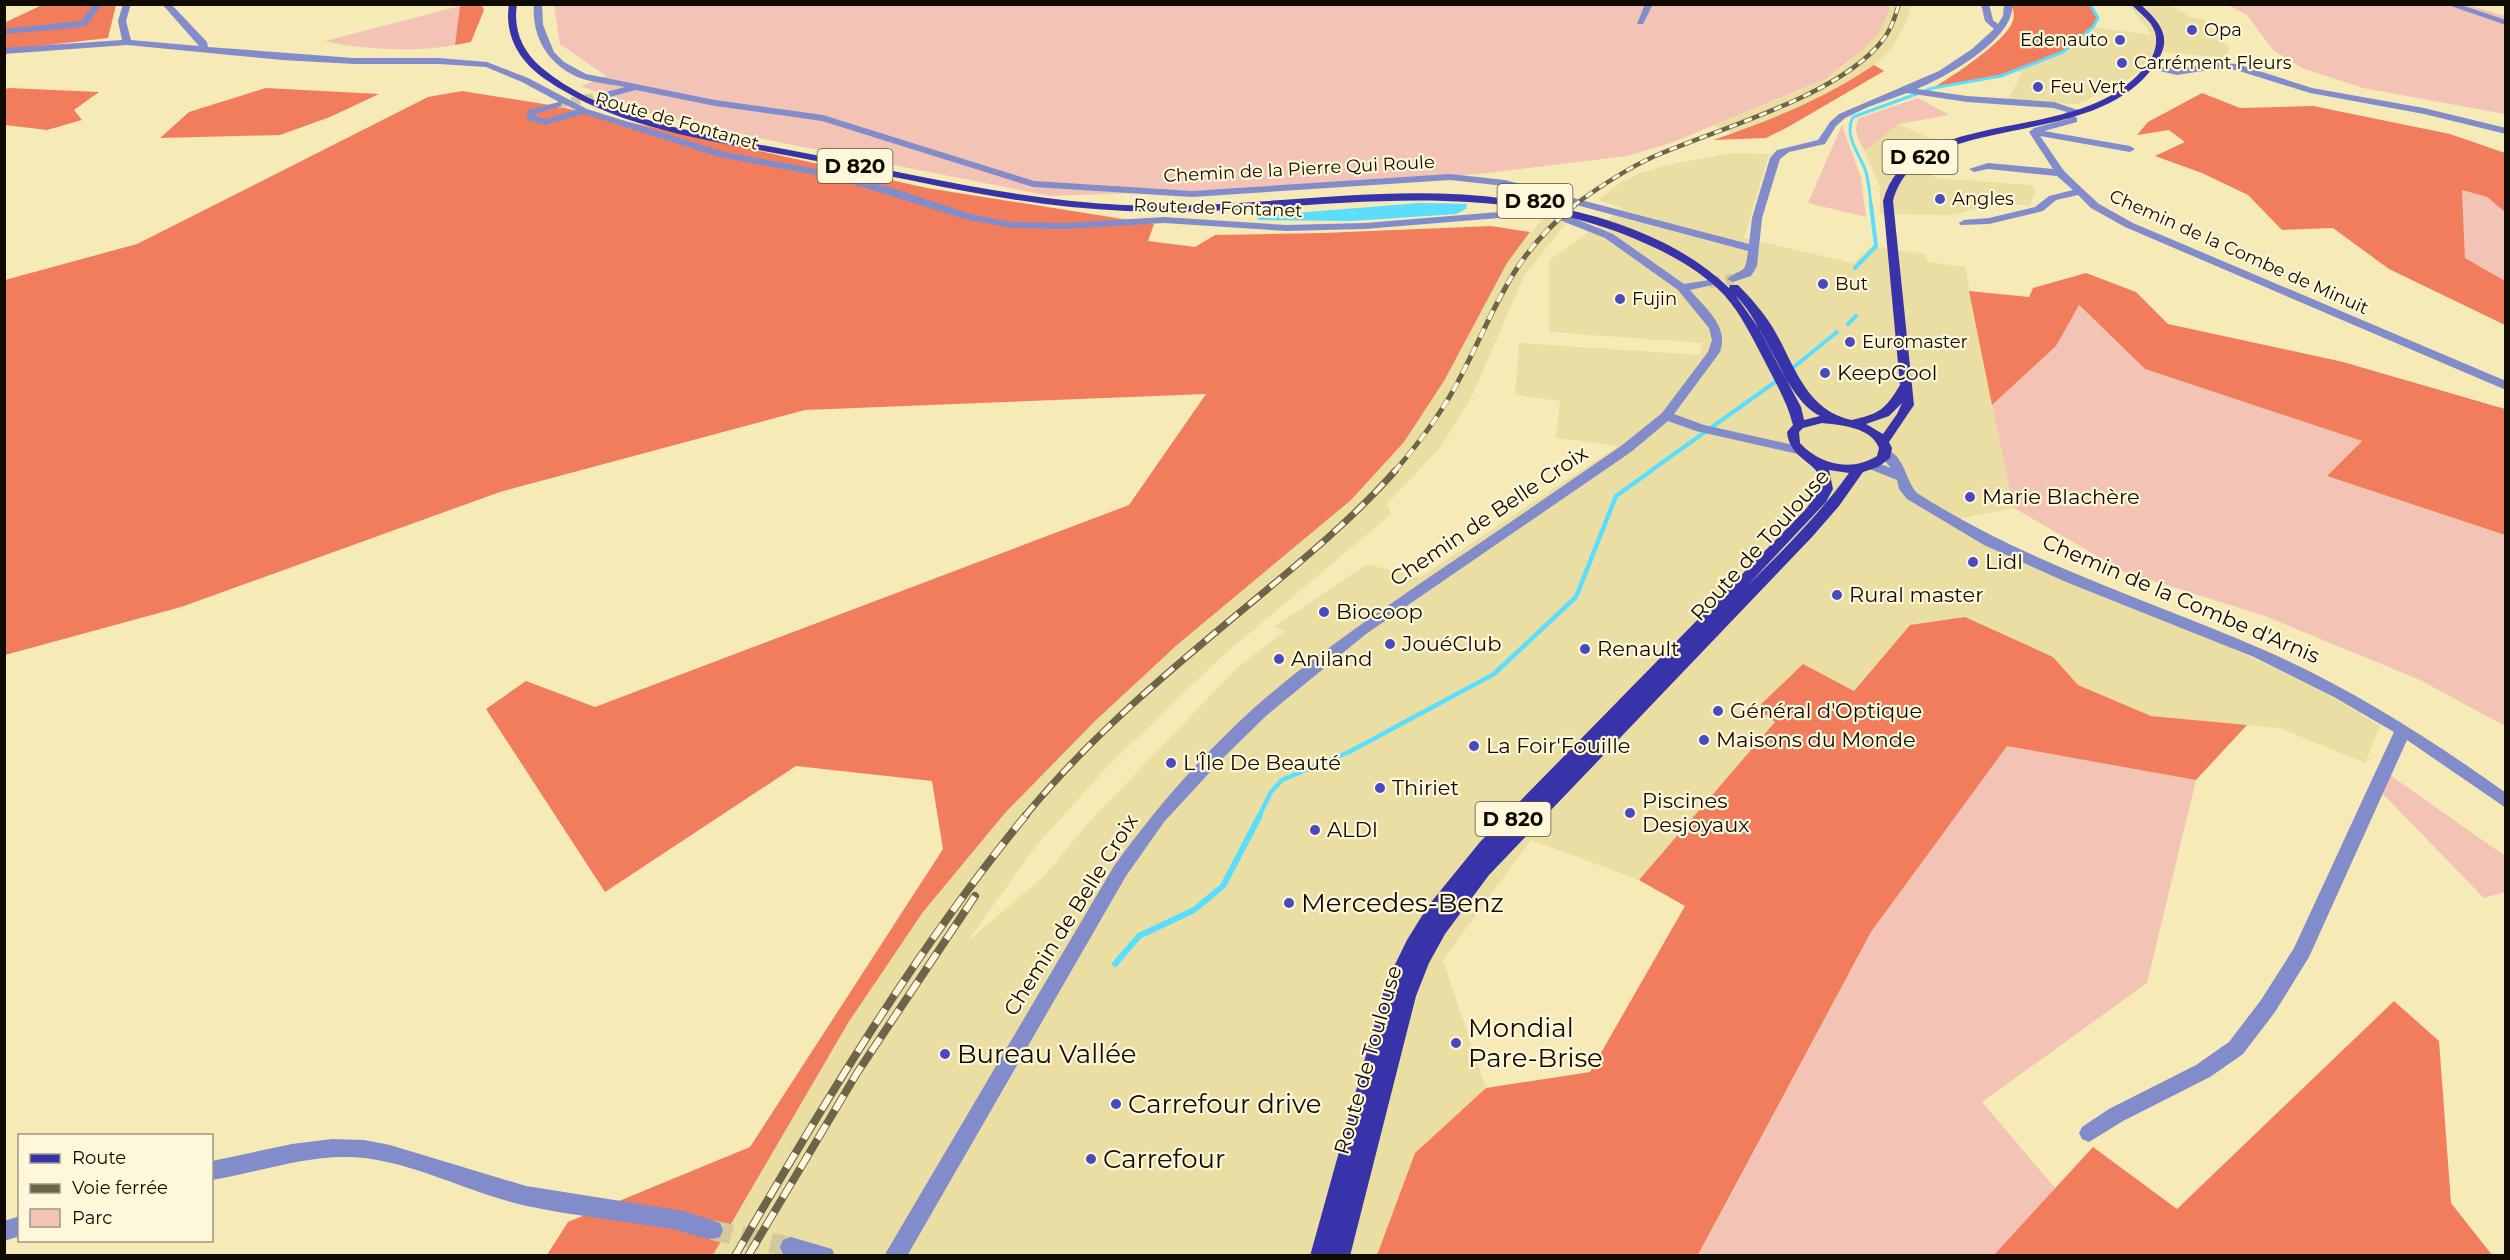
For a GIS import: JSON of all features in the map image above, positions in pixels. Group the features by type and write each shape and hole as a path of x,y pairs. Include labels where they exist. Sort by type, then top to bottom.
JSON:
{"main road":[{"name":"D 820","path":"513,4 510,16 512,33 519,48 531,63 548,77 571,91 631,116 728,140 1010,196 1069,204 1126,208 1230,207 1381,197 1464,197 1540,207 1600,222 1667,250 1720,287 1743,312 1800,392 1818,410 1836,420"},
{"path":"2135,4 2152,20 2159,33 2160,48 2151,68"},
{"name":"D 620","path":"1884,448 1908,405 1888,201 1895,179 1902,169 1958,140 2071,113 2132,87 2151,68"},
{"name":"D 820","path":"1775,360 1785,392 1795,407 1796,429"},
{"path":"1853,423 1879,419 1891,410 1905,387"},
{"path":"1866,467 1831,466 1818,462 1798,450 1792,438 1796,429 1821,419 1853,423 1866,428 1884,448"},
{"name":"Route de Toulouse","path":"1339,1256 1406,996 1421,957 1452,906 1514,838 1807,534 1866,467 1883,458 1884,448"},
{"name":"Route de Toulouse","path":"1321,1256 1395,983 1411,948 1438,903 1486,847 1810,513 1827,492 1827,479 1818,462"}],"street":[{"path":"4,33 84,23 98,4"},
{"path":"127,4 122,21 127,42"},
{"path":"166,4 204,45 203,49"},
{"name":"Chemin de la Pierre Qui Roule","path":"538,4 536,16 555,59 583,76 716,103 823,118 1033,184 1076,189 1192,194 1402,179 1474,179 1505,183 1754,249"},
{"path":"1640,22 1649,4"},
{"path":"1985,4 1989,21 1999,29"},
{"path":"1732,279 1747,273 1752,266 1757,218 1775,158 1780,152 1822,142 1839,118 1852,110 1914,91 1953,68 1983,46 1999,29 2008,14 2008,4"},
{"path":"2449,4 2505,23"},
{"name":"Route de Fontanet","path":"4,51 127,42 354,61 439,61 487,65 525,80 584,111 722,155 834,175 885,189 972,218 1012,225 1046,227 1164,220 1286,228 1365,226 1511,214 1544,214 1564,218 1609,237 1682,288"},
{"path":"2151,68 2177,72 2215,66 2237,67 2310,90 2456,118 2505,131"},
{"path":"602,96 639,87"},
{"path":"1914,91 2010,104 2054,105 2071,113 2074,120 2034,132"},
{"path":"558,104 531,112 530,118 546,122 584,111"},
{"path":"2034,132 2130,149"},
{"name":"Chemin de la Combe de Minuit","path":"2034,132 2060,173 2079,192 2095,206 2130,225 2505,386"},
{"path":"1974,169 1988,166 2060,173"},
{"path":"1964,223 1989,221 2039,209 2053,198 2079,192"},
{"path":"1682,288 1709,283"},
{"name":"Chemin de Belle Croix","path":"895,1256 1120,871 1165,809 1261,711 1335,650 1626,449 1666,416 1714,352 1718,340 1715,327 1682,288"},
{"path":"1666,416 1718,433 1751,438 1798,450"},
{"path":"1751,438 1796,429"},
{"name":"Chemin de la Combe d'Arnis","path":"1884,448 1900,470 1906,489 1919,501 2017,555 2086,586 2237,644 2354,701 2403,730 2505,802"},
{"path":"1866,467 1903,478"},
{"path":"2089,1133 2116,1115 2203,1071 2236,1048 2268,1006 2302,952 2403,730"},
{"path":"213,1171 292,1153 332,1148 364,1149 390,1154 526,1196 684,1221 712,1230"},
{"path":"791,1247 824,1256"}],"shaded area":[{"path":"42,5 116,5 108,38 5,50 4,23"},
{"path":"446,5 482,5 484,10 471,42 455,45 460,6"},
{"path":"1889,5 1911,5 1906,22 1892,48 1876,64 1850,82 1806,105 1733,134 1713,126 1826,79 1846,65 1880,31 1889,11"},
{"path":"2011,5 2090,5 2098,18 2084,35 2066,49 2046,60 2000,75 1933,88 1953,76 1999,40 2012,23 2014,14"},
{"path":"2128,5 2171,5 2188,16 2204,20 2229,48 2227,58 2154,51 2146,66 2126,81 2078,104 2007,101 2022,73 2014,71 2063,52 2092,27 2151,35"},
{"path":"1874,65 1884,71 1766,138 1713,140 1796,108"},
{"path":"266,88 379,94 330,117 280,135 160,138 189,112"},
{"path":"5,89 99,92 74,110 82,120 47,130 5,125"},
{"path":"462,91 556,106 927,188 1154,224 1148,241 1195,247 1215,235 1491,226 1530,232 1507,263 1444,381 1404,442 1351,500 1177,645 1094,722 1005,813 923,912 848,1023 713,1255 547,1255 568,1222 750,1147 943,849 932,781 796,766 605,892 486,709 526,681 595,707 1129,505 1206,394 805,410 500,492 181,607 5,655 5,280 137,244 428,97"},
{"path":"2202,93 2240,108 2313,106 2450,134 2505,153 2505,212 2487,197 2462,190 2465,258 2505,281 2505,325 2389,269 2333,228 2282,230 2248,195 2202,173 2155,156 2185,142 2169,130 2137,135 2148,122"},
{"path":"1899,124 1949,147 1934,154 1920,166 1936,178 2032,185 2035,191 2030,206 1997,203 1952,215 1880,214 1880,188 1865,151"},
{"path":"1732,153 1769,154 1744,238 1853,263 1872,246 1925,254 1928,262 1965,267 2014,508 1957,519 2075,578 2313,685 2380,726 2365,763 2280,728 2151,716 2078,685 2053,657 1910,625 1854,691 1803,665 1757,708 1775,722 1639,880 1531,840 1443,960 1486,1088 1415,1153 1377,1255 713,1256 848,1023 923,912 1005,813 1094,722 1177,645 1351,500 1404,442 1444,381 1507,263 1543,218 1566,223 1524,276 1471,398 1440,448 1387,504 1391,514 1220,658 1107,767 1036,846 967,942 1045,875 1089,822 1237,668 1285,631 1274,627 1367,564 1419,578 1618,446 1556,438 1560,401 1515,395 1519,343 1700,355 1702,343 1549,332 1549,260 1623,208 1598,200 1620,183 1640,173 1672,164"},
{"path":"2086,273 2136,292 2168,324 2343,362 2505,409 2505,535 2327,476 2362,441 2145,369 2079,305 2056,346 1992,405 1969,291 2029,297 2033,288"},
{"path":"1965,617 2053,657 2078,685 2151,716 2247,725 2196,780 2007,746 1871,932 1698,1255 1377,1255 1415,1153 1486,1088 1590,1072 1685,906 1639,880 1775,722 1757,708 1803,664 1854,691 1910,625"},
{"path":"2394,1001 2439,1041 2451,1203 2492,1255 1994,1255 2093,1147 2177,1209"}],"green space":[{"path":"1889,4 1889,11 1880,31 1864,49 1826,79 1671,143 1627,156 1479,174 1253,189 1050,196 768,140 649,113 581,86 606,76 560,44 554,5"},
{"path":"2465,4 2505,16 2505,114 2363,88 2302,68 2273,50 2247,15 2228,5"},
{"path":"460,6 455,45 425,49 390,49 325,41"},
{"path":"1918,98 1949,115 1899,124 1865,151 1856,131 1859,118"},
{"path":"1842,125 1861,178 1866,217 1808,203"},
{"path":"2462,190 2487,197 2505,212 2505,281 2465,258"},
{"path":"2078,305 2145,369 2362,441 2327,476 2505,535 2505,726 2420,680 2265,616 2125,572 2014,508 1992,405 2056,346"},
{"path":"2007,745 2196,780 2147,983 1982,1102 2056,1189 1994,1255 1698,1256 1871,932"},
{"path":"2390,775 2505,856 2505,892 2484,898 2381,792"}],"water":[{"path":"1419,203 1467,204 1466,209 1456,214 1352,221 1258,220 1257,216"}],"waterway":[{"path":"1871,206 1866,172 1851,138 1850,124 1853,117 1933,88 2001,76 2063,52 2093,27 2098,18 2090,4"},
{"path":"1855,268 1876,246 1871,205"},
{"path":"1848,324 1856,316"},
{"path":"1789,371 1837,332"},
{"path":"1649,472 1778,380"},
{"path":"1259,816 1271,792 1282,780 1349,752 1494,674 1576,597 1616,496 1651,471"},
{"path":"1115,964 1139,936 1194,910 1223,886 1260,815"}],"tunnel":[{"path":"558,104 602,96"},
{"path":"1709,283 1733,279"},
{"path":"712,1230 791,1247"}],"railway":[{"path":"1573,206 1644,161 1776,109 1837,78 1863,61 1882,41 1890,28 1899,4"},
{"path":"1394,472 1422,437 1447,400 1497,303 1521,263 1553,224 1575,205"},
{"path":"1025,816 1074,760 1101,734 1183,660 1320,544 1359,509 1395,471"},
{"path":"735,1256 836,1086 908,974 985,867 1026,815"},
{"path":"748,1256 857,1073 975,896"}],"place":[{"name":"Opa","path":"2192,30"},
{"name":"Edenauto","path":"2120,40"},
{"name":"Carrément Fleurs","path":"2122,63"},
{"name":"Feu Vert","path":"2038,87"},
{"name":"Angles","path":"1940,199"},
{"name":"But","path":"1823,284"},
{"name":"Fujin","path":"1620,299"},
{"name":"Euromaster","path":"1850,342"},
{"name":"KeepCool","path":"1825,373"},
{"name":"Marie Blachère","path":"1970,497"},
{"name":"Lidl","path":"1973,562"},
{"name":"Rural master","path":"1837,595"},
{"name":"Biocoop","path":"1324,612"},
{"name":"JouéClub","path":"1390,644"},
{"name":"Renault","path":"1585,649"},
{"name":"Aniland","path":"1279,659"},
{"name":"Général d'Optique","path":"1718,711"},
{"name":"Maisons du Monde","path":"1704,740"},
{"name":"La Foir'Fouille","path":"1474,746"},
{"name":"L'Île De Beauté","path":"1171,763"},
{"name":"Thiriet","path":"1380,788"},
{"name":"Piscines Desjoyaux","path":"1630,813"},
{"name":"ALDI","path":"1315,830"},
{"name":"Mercedes-Benz","path":"1289,903"},
{"name":"Mondial Pare-Brise","path":"1456,1043"},
{"name":"Bureau Vallée","path":"945,1054"},
{"name":"Carrefour drive","path":"1116,1104"},
{"name":"Carrefour","path":"1091,1159"}]}
